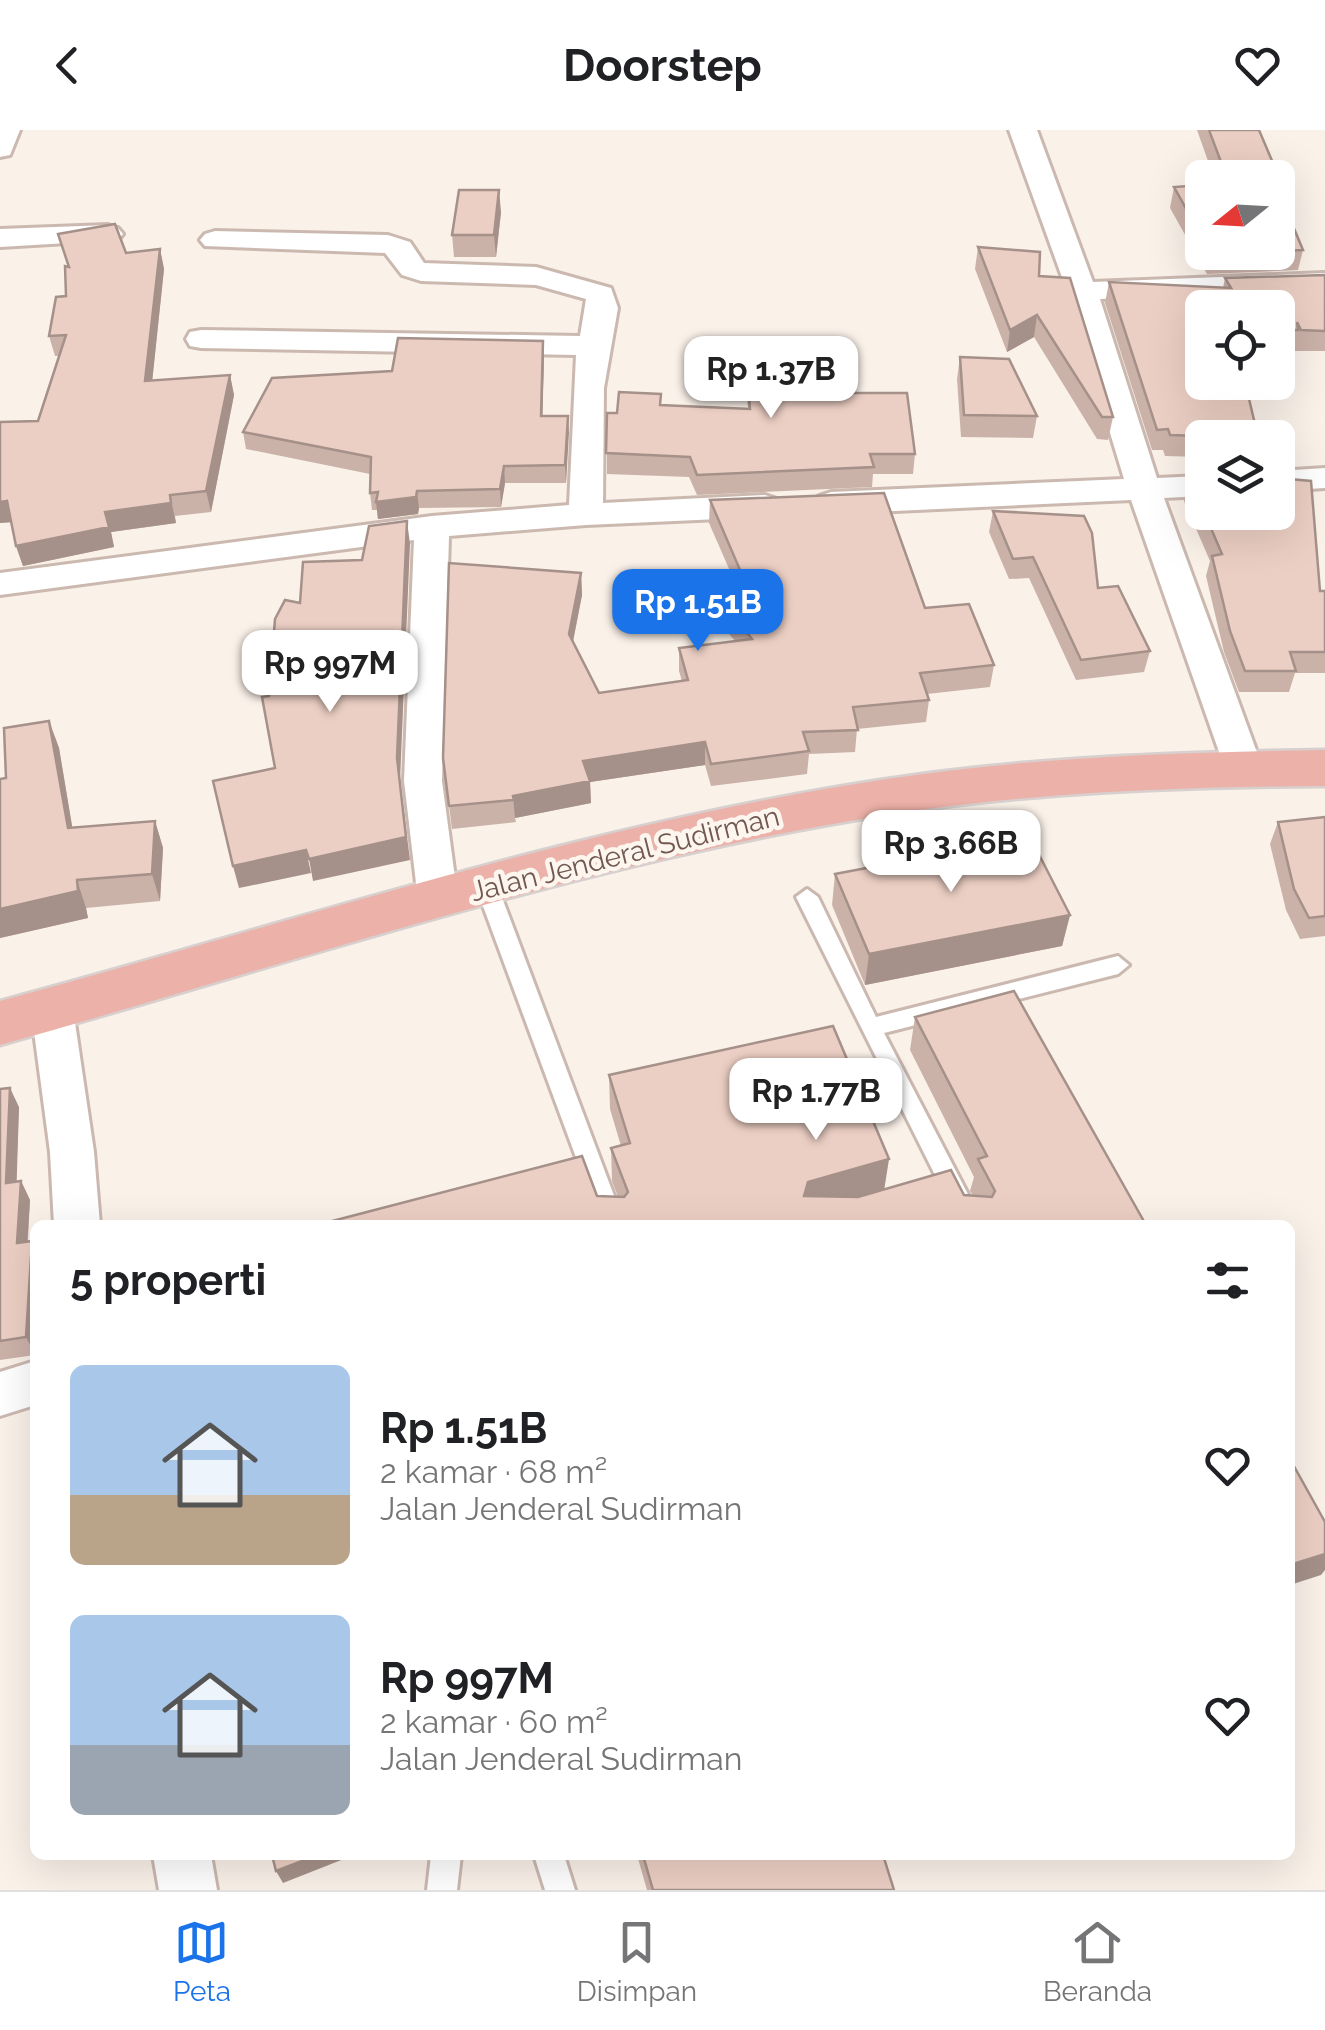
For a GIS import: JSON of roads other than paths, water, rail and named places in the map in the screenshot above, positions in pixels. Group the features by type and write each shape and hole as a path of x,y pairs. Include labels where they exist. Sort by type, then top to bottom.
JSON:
{"highway":[{"name":"Jalan Jenderal Sudirman","path":"0,1023 438,900 659,843 832,806 1089,776 1325,768"}],"street":[{"path":"0,149 6,130"},
{"path":"1023,130 1082,291 1144,490 1244,769"},
{"path":"0,238 108,234"},
{"path":"215,240 388,244 400,248 412,270 420,272 558,278 580,283 600,294 604,306 593,346 586,514"},
{"path":"1082,291 1325,282"},
{"path":"200,338 593,346"},
{"path":"1295,480 1325,478"},
{"path":"0,584 432,527 586,514 1185,487"},
{"path":"432,527 422,781 438,900"},
{"path":"52,1009 72,1152 77,1220"},
{"path":"0,1394 30,1385"},
{"path":"183,1860 188,1890"}],"lane":[{"path":"488,887 611,1220"},
{"path":"807,898 944,1188 968,1220"},
{"path":"870,1028 1118,965"},
{"path":"442,1890 445,1860"},
{"path":"551,1860 560,1890"}]}
